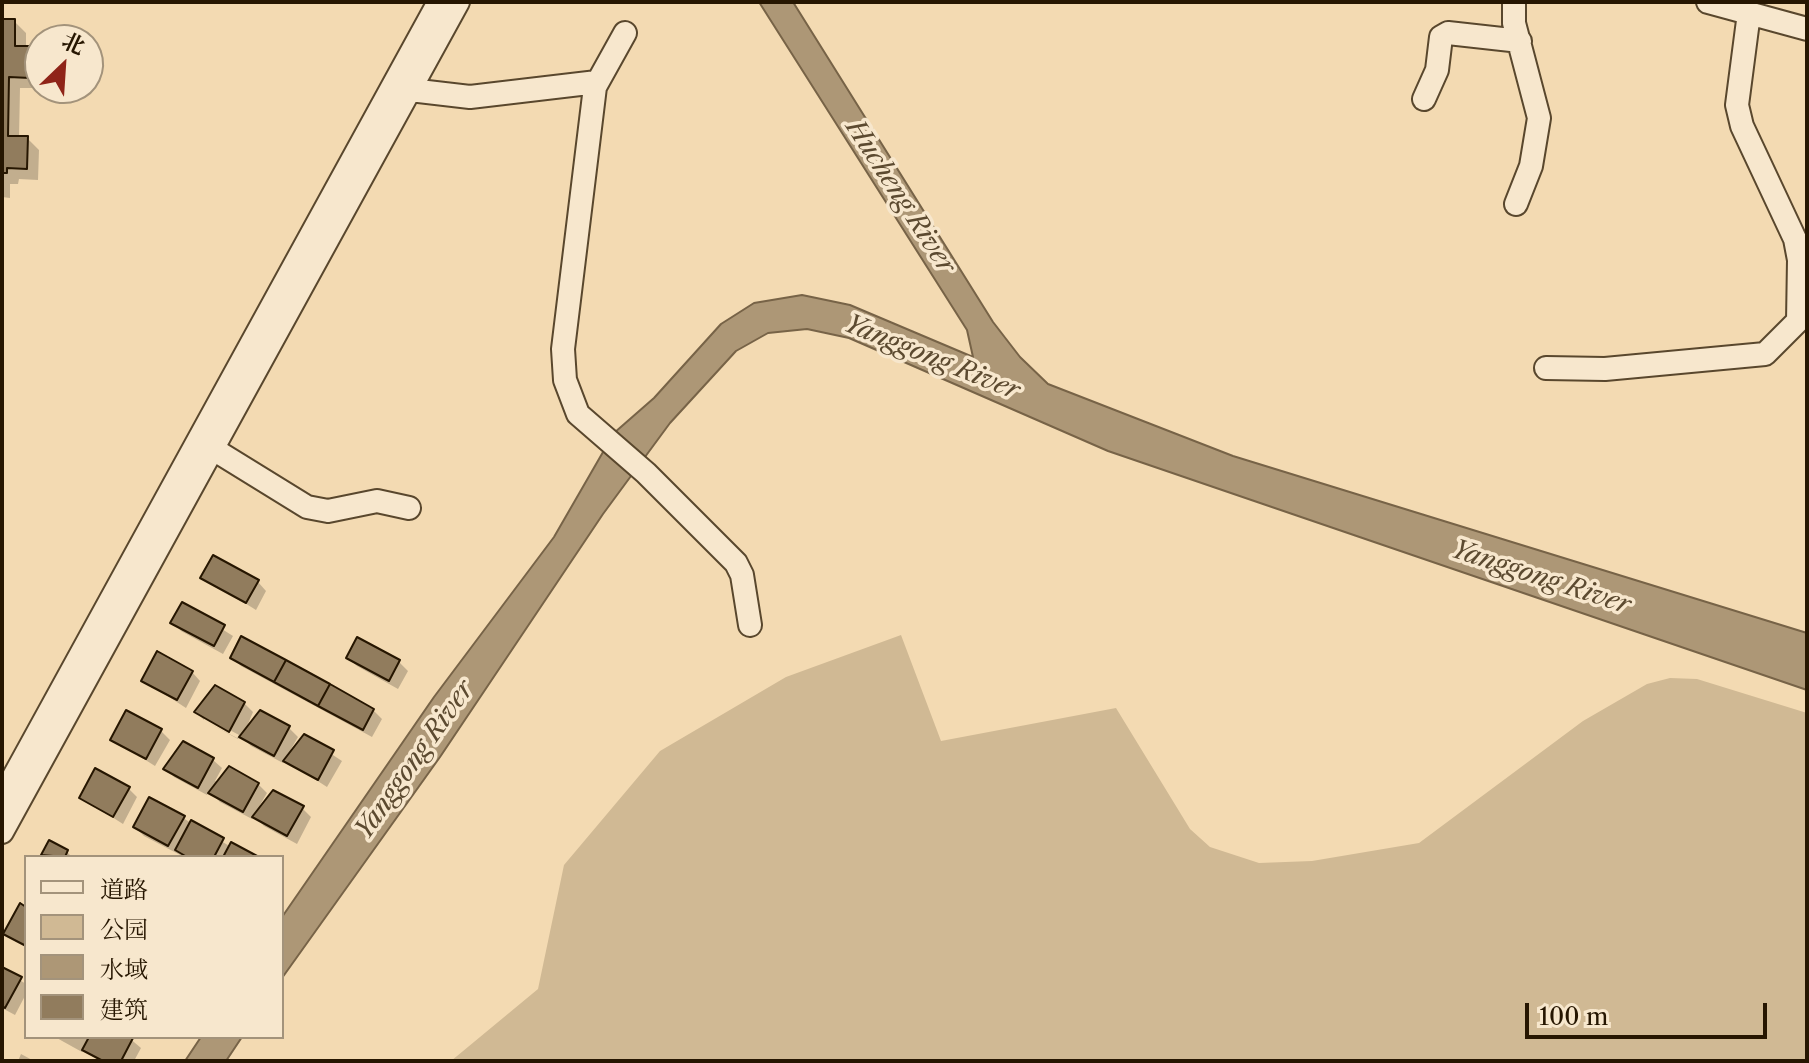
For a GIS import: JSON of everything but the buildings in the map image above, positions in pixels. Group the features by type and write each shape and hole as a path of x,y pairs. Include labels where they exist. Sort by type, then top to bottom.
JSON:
{"street":[{"path":"2,798 439,2"},
{"path":"2,832 458,2"},
{"path":"1514,2 1514,23 1539,118 1531,166 1516,204"},
{"path":"1708,2 1807,29"},
{"path":"1546,368 1605,369 1668,360 1765,354 1798,321 1799,260 1795,239 1740,121 1737,105 1749,13"},
{"path":"625,33 597,82 577,214 563,365 569,395 578,414 646,473 736,563 742,575 750,625"},
{"path":"1424,99 1437,70 1441,37 1448,33 1520,41"},
{"path":"410,90 470,97 597,82"},
{"path":"213,449 307,507 328,511 377,501 409,508"}],"green space":[{"path":"901,635 941,741 1116,708 1190,829 1210,847 1259,863 1312,861 1419,843 1583,721 1647,684 1670,678 1697,679 1807,713 1807,1061 451,1061 538,989 564,865 660,751 786,677"}],"water":[{"path":"759,2 793,2 993,322 1020,357 1048,384 1233,456 1807,633 1807,690 1108,451 849,338 807,329 768,333 736,351 670,423 603,514 440,757 284,975 284,914 434,697 554,537 614,433 654,398 721,324 754,303 802,295 850,305 973,357 967,330"},
{"path":"200,1039 241,1039 226,1061 185,1061"}],"water label":[{"name":"Hucheng River","path":"900,197"},
{"name":"Yanggong River","path":"932,358"},
{"name":"Yanggong River","path":"1541,578"},
{"name":"Yanggong River","path":"415,760"}]}
